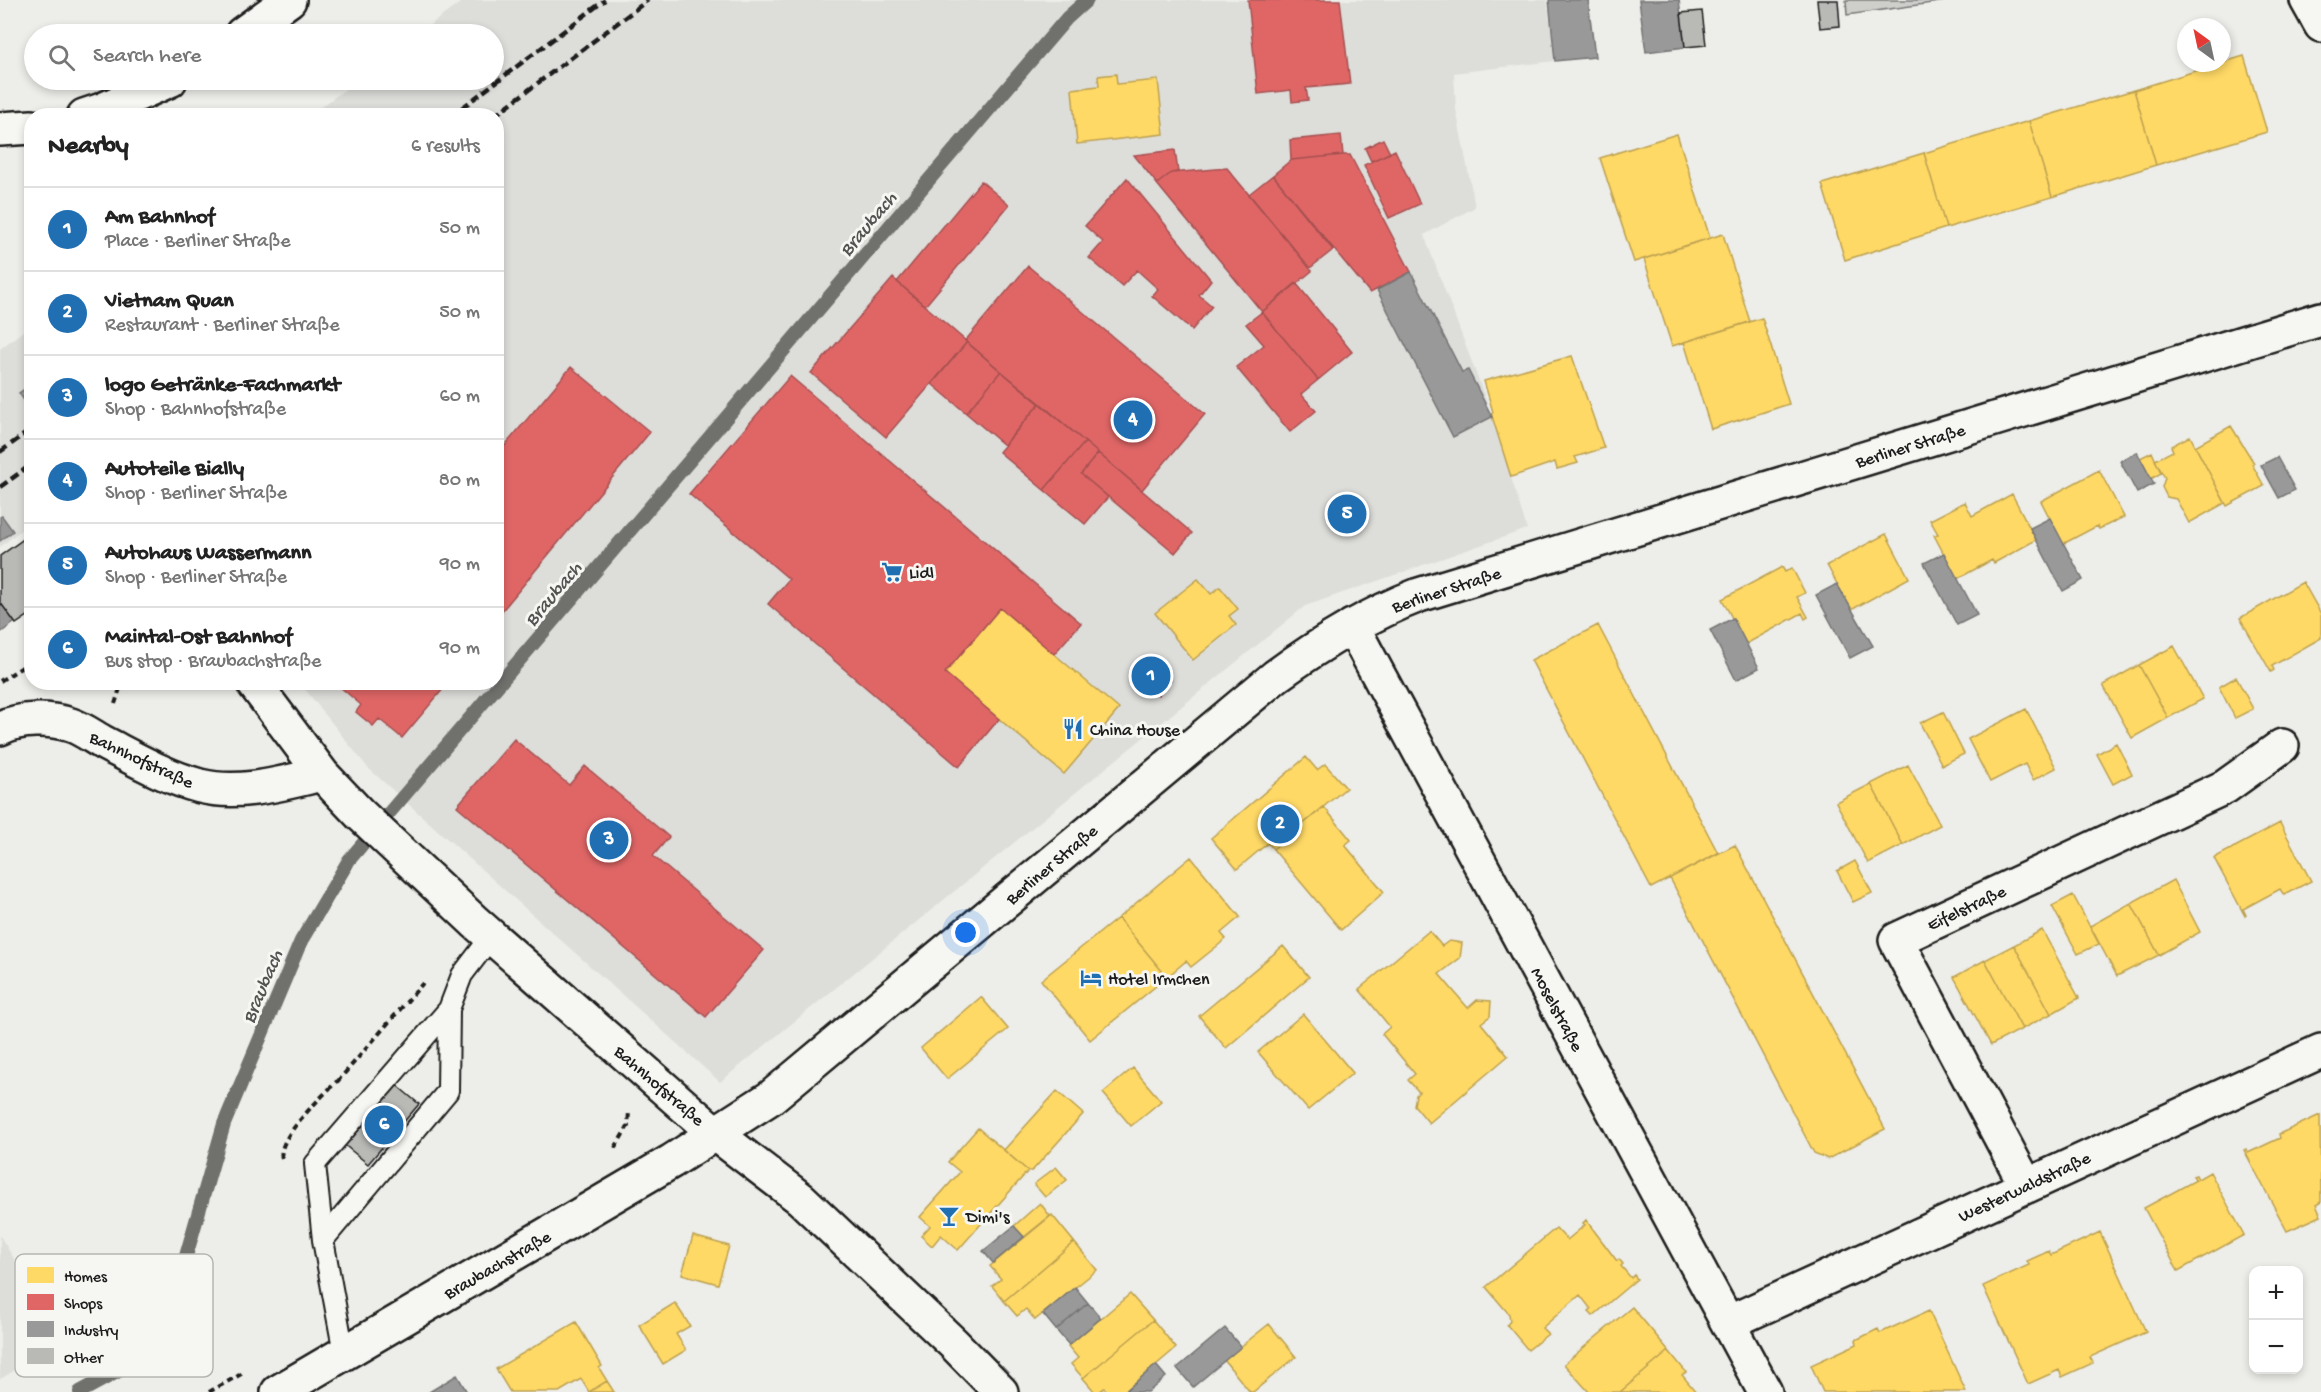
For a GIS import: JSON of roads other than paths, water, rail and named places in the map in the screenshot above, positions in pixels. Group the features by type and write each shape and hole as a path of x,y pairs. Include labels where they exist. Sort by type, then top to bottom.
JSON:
{"street":[{"path":"256,24 290,0"},
{"path":"2307,0 2321,26"},
{"path":"107,108 147,90"},
{"path":"0,129 24,128"},
{"name":"Berliner Straße","path":"716,1134 787,1084 1276,676 1313,649 1386,608 1419,595 2321,319"},
{"name":"Moselstraße","path":"1352,626 1765,1392"},
{"name":"Bahnhofstraße","path":"259,690 322,774 403,855 492,937 716,1134 801,1199 954,1344 1001,1392"},
{"name":"Bahnhofstraße","path":"0,728 12,722 40,720 71,726 168,775 201,786 234,789 271,786 322,774"},
{"name":"Eifelstraße","path":"2026,1185 1896,940 2225,787 2282,746"},
{"name":"Westerwaldstraße","path":"1728,1323 2321,1051"},
{"name":"Braubachstraße","path":"278,1392 716,1134"}],"lane":[{"path":"344,1353 323,1240 315,1164 449,1009 462,975 492,937"},
{"path":"323,1240 448,1091 449,1009"}],"waterway":[{"name":"Braubach","path":"504,678 1067,18 1087,0"},
{"name":"Braubach","path":"187,1254 224,1124 301,941 349,860 494,690"},
{"name":"Braubach","path":"80,1392 108,1377"}],"railway":[{"path":"504,76 605,0"},
{"path":"504,108 648,0"},
{"path":"462,108 486,90"},
{"path":"0,452 24,435"},
{"path":"0,487 24,470"}],"place":[{"name":"Autoteile Bially","path":"1133,420"},
{"name":"Autohaus Wassermann","path":"1347,514"},
{"name":"Lidl","path":"892,572"},
{"name":"Am Bahnhof","path":"1151,676"},
{"name":"China House","path":"1073,729"},
{"name":"Vietnam Quan","path":"1280,824"},
{"name":"logo Getränke-Fachmarkt","path":"609,840"},
{"name":"Hotel Irmchen","path":"1091,978"},
{"name":"Maintal-Ost Bahnhof","path":"384,1125"},
{"name":"Dimi's","path":"949,1216"}]}
